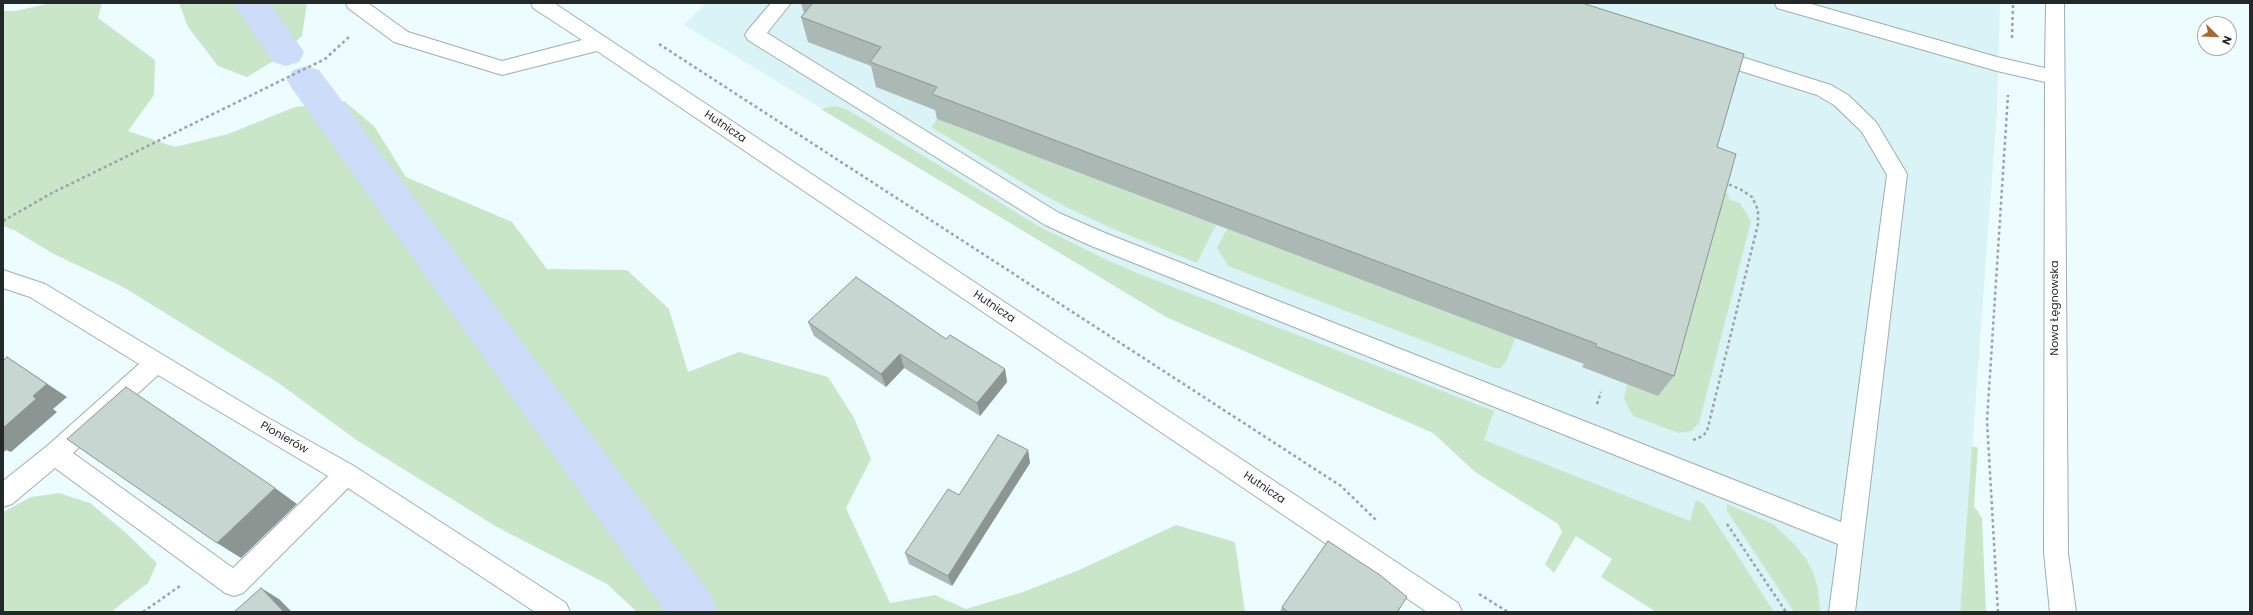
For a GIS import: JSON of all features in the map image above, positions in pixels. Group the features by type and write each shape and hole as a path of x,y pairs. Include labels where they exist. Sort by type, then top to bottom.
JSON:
{"street":[{"path":"354,3 401,37 502,68 599,43"},
{"name":"Hutnicza","path":"540,3 1449,612"},
{"path":"782,3 755,35 1052,219 1096,239 1851,537"},
{"path":"1784,3 2054,77"},
{"name":"Nowa Łęgnowska","path":"2055,3 2056,553 2063,612"},
{"path":"1698,50 1824,90 1841,100 1869,128 1897,174 1842,612"},
{"name":"Pionierów","path":"3,279 37,290 346,474 557,612"},
{"path":"3,496 55,454 157,362"},
{"path":"55,454 234,584 346,474"}],"path":[{"path":"1998,612 1987,421 2013,3"},
{"path":"3,221 50,194 325,59 372,16"},
{"path":"655,41 1341,486 1381,525"},
{"path":"1696,476 1688,442 1703,436 1707,431 1758,224 1758,210 1752,197 1740,189 1725,183"},
{"path":"1726,522 1786,612"},
{"path":"143,612 208,566"},
{"path":"1476,592 1508,612"}],"shaded area":[{"path":"706,3 2000,3 1997,111 1960,612 1760,612 1433,433 1166,317 684,25"}],"green space":[{"path":"51,3 102,3 98,18 155,60 154,95 128,131 175,147 228,134 295,107 344,101 374,126 406,177 512,222 547,269 627,270 669,309 688,372 739,352 828,377 854,418 871,459 846,508 890,603 935,595 966,609 1023,592 1079,570 1176,525 1235,542 1245,612 637,612 607,584 497,527 358,441 277,382 123,287 52,253 14,230 3,226 3,11 16,11"},
{"path":"179,3 307,3 302,36 275,60 247,77 218,66 188,27"},
{"path":"835,106 848,110 1040,227 1103,258 1137,273 1494,411 1484,440 1690,521 1696,500 1704,504 1774,612 1656,612 1601,577 1612,559 1576,536 1554,573 1545,564 1562,532 1558,524 1475,472 1433,433 1166,317 821,109"},
{"path":"937,119 1216,225 1197,263 1116,230 1070,209 1031,188 931,127"},
{"path":"1717,190 1729,194 1728,199 1740,203 1751,221 1699,423 1691,431 1679,433 1633,416 1624,399 1627,384 1658,396"},
{"path":"1227,229 1515,338 1507,360 1501,368 1495,368 1228,266 1217,248"},
{"path":"1972,446 1978,448 1974,506 1982,518 1986,612 1960,612"},
{"path":"59,493 90,503 125,532 157,563 148,583 111,612 3,612 3,512 31,497"},
{"path":"1727,504 1773,524 1794,544 1807,560 1814,575 1818,589 1820,612 1794,612 1727,511"}],"building":[{"path":"813,3 1582,3 1744,54 1717,147 1736,154 1674,376 1595,346 1597,344 932,94 937,87 870,62 881,47 801,17"},
{"path":"856,277 946,339 950,335 1005,369 977,403 900,354 881,374 808,322"},
{"path":"7,357 47,384 33,396 36,399 3,428 3,361"},
{"path":"126,387 275,488 217,543 67,439"},
{"path":"998,435 1028,450 948,576 905,553 948,489 959,495"},
{"path":"1328,541 1380,575 1407,597 1397,612 1288,612 1282,607"},
{"path":"261,588 284,612 234,612"}],"waterway":[{"path":"251,3 286,52"},
{"path":"306,80 694,612"}]}
